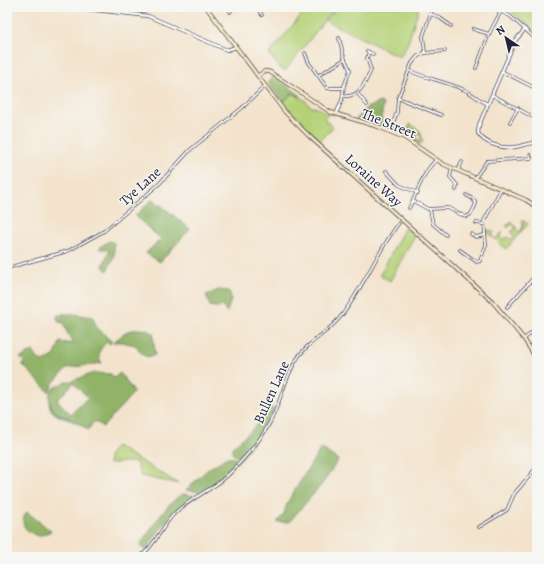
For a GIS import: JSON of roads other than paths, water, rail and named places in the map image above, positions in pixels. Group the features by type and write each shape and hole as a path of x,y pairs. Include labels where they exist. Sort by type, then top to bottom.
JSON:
{"main road":[{"name":"Loraine Way","path":"206,7 286,112 309,136 495,304 524,339 537,360"},
{"name":"The Street","path":"258,75 265,71 270,72 307,98 336,115 390,132 410,141 436,160 536,205"}],"street":[{"path":"69,7 148,16 227,50 236,46"},
{"path":"230,12 233,7"},
{"path":"257,7 262,15"},
{"path":"425,53 423,36 433,7"},
{"path":"491,7 502,11 537,40"},
{"path":"476,68 490,34 502,11"},
{"path":"430,14 440,18 451,26"},
{"path":"473,29 490,34"},
{"path":"525,29 515,41 488,104 478,129 478,133 484,140 508,148 536,143 537,131"},
{"path":"336,115 343,96 343,88 350,70 339,38"},
{"path":"390,132 398,112 398,98 415,59 425,53 445,51"},
{"path":"343,96 350,97 358,93 371,70 367,57 368,52 373,54"},
{"path":"305,53 309,63 328,88 343,88"},
{"path":"319,75 326,69 345,59"},
{"path":"409,71 427,79 439,80 467,91 488,104"},
{"path":"503,72 537,89"},
{"name":"Tye Lane","path":"7,268 68,251 104,231 159,184 190,150 242,108 266,85"},
{"path":"358,93 367,106"},
{"path":"492,95 537,119"},
{"path":"398,98 441,115"},
{"path":"510,122 518,108"},
{"path":"475,178 487,161 531,158 530,155"},
{"path":"409,208 418,193 426,171 436,160"},
{"path":"458,170 462,162"},
{"path":"452,168 450,176 453,182 457,185 456,190"},
{"path":"386,171 397,184 418,193"},
{"path":"460,249 473,260 479,262 486,245 483,224 485,216 501,190"},
{"path":"413,201 430,210 446,208 464,216 468,216 476,204 474,200 466,195"},
{"path":"430,210 430,217 433,224 446,235"},
{"name":"Bullen Lane","path":"140,557 150,548 176,512 219,484 257,442 272,420 296,360 303,350 330,329 341,316 357,294 384,243 402,220"},
{"path":"476,223 483,224"},
{"path":"471,234 476,237 485,235"},
{"path":"507,307 537,274"},
{"path":"524,339 537,328"},
{"path":"479,527 507,510 514,494 537,467"}]}
